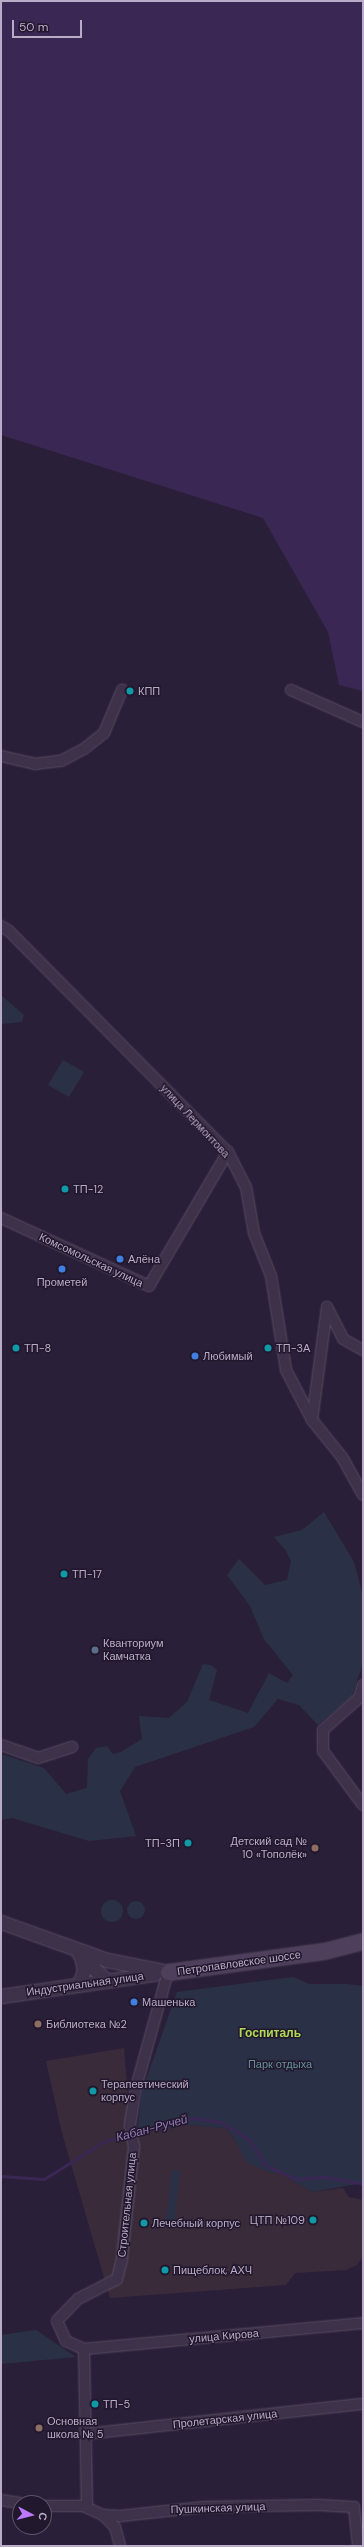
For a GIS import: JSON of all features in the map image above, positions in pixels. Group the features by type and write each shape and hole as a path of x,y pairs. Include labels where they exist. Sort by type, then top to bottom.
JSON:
{"main road":[{"name":"Петропавловское шоссе","path":"168,1972 324,1951 363,1941"}],"street":[{"path":"1,756 35,764 61,761 85,748 104,733 122,690"},
{"path":"291,690 363,722"},
{"name":"улица Лермонтова","path":"1,926 8,931 228,1152 246,1187 254,1233 271,1276 286,1370 312,1420 342,1457 363,1495"},
{"name":"Комсомольская улица","path":"1,1218 149,1286 228,1152"},
{"path":"312,1420 327,1307 343,1339 363,1350"},
{"path":"363,1685 359,1698 323,1730 323,1750 363,1805"},
{"path":"1,1745 38,1758 72,1747"},
{"name":"Петропавловское шоссе","path":"1,1922 107,1960 168,1972"},
{"path":"68,1946 112,1980 116,1971 107,1960"},
{"path":"79,1985 84,1970 81,1956"},
{"name":"Индустриальная улица","path":"1,1996 168,1972"},
{"name":"Строительная улица","path":"84,2349 66,2341 57,2321 78,2299 117,2279 122,2259 134,2146 130,2126 136,2087 168,1972"},
{"name":"улица Кирова","path":"84,2349 363,2323"},
{"path":"84,2349 87,2507"},
{"name":"Пролетарская улица","path":"86,2434 363,2404"},
{"path":"1,2500 12,2502"},
{"name":"Пушкинская улица","path":"52,2506 87,2507 103,2515 120,2516 204,2507 318,2504 354,2507 358,2546"},
{"path":"103,2515 115,2527 120,2546"}],"shaded area":[{"path":"1,1 363,1 363,691 339,685 328,632 263,518 1,435"},
{"path":"124,2048 128,2096 137,2133 187,2125 226,2128 235,2140 247,2162 273,2174 276,2171 312,2192 343,2188 349,2197 363,2200 363,2257 357,2265 346,2270 295,2273 286,2285 110,2298 62,2133 46,2061"}],"green space":[{"path":"1,995 24,1015 22,1022 1,1024"},
{"path":"63,1060 84,1072 69,1097 48,1085"},
{"path":"324,1512 354,1562 363,1595 363,1663 352,1696 318,1725 299,1705 278,1699 254,1727 135,1767 120,1791 136,1836 89,1841 12,1818 1,1820 1,1754 44,1768 66,1794 87,1788 88,1759 96,1748 107,1746 113,1754 121,1752 142,1739 139,1716 169,1718 187,1702 203,1664 211,1665 217,1670 209,1700 248,1713 269,1673 287,1683 293,1675 264,1639 250,1606 227,1575 239,1559 265,1585 287,1580 291,1561 286,1551 274,1537 302,1530"},
{"path":"112,1900 120,1903 123,1911 120,1919 112,1922 104,1919 101,1911 104,1903"},
{"path":"136,1901 142,1904 145,1910 142,1916 136,1919 130,1916 127,1910 130,1904"},
{"name":"Парк отдыха","path":"293,1977 309,1984 347,1984 363,1986 363,2183 312,2192 276,2171 273,2174 246,2162 235,2140 226,2128 187,2125 137,2133 142,2091 177,1992"},
{"path":"172,2170 180,2171 174,2228 165,2227"},
{"path":"36,2330 76,2357 1,2364 1,2335"}],"waterway":[{"name":"Кабан-Ручей","path":"1,2176 44,2179 105,2141 193,2118 221,2122 250,2140 265,2165 295,2179 325,2177 363,2184"}],"place":[{"name":"КПП","path":"130,691"},
{"name":"ТП-12","path":"65,1189"},
{"name":"Алёна","path":"120,1259"},
{"name":"Прометей","path":"62,1269"},
{"name":"ТП-8","path":"16,1348"},
{"name":"ТП-3А","path":"268,1348"},
{"name":"Любимый","path":"195,1356"},
{"name":"ТП-17","path":"64,1574"},
{"name":"Кванториум Камчатка","path":"95,1650"},
{"name":"ТП-3П","path":"188,1843"},
{"name":"Детский сад № 10 «Тополёк»","path":"315,1848"},
{"name":"Машенька","path":"134,2002"},
{"name":"Библиотека №2","path":"38,2024"},
{"name":"Терапевтический корпус","path":"93,2091"},
{"name":"ЦТП №109","path":"313,2220"},
{"name":"Лечебный корпус","path":"144,2223"},
{"name":"Пищеблок, АХЧ","path":"165,2270"},
{"name":"ТП-5","path":"95,2404"},
{"name":"Основная школа № 5","path":"39,2428"}],"district":[{"name":"Госпиталь","path":"270,2034"}]}
